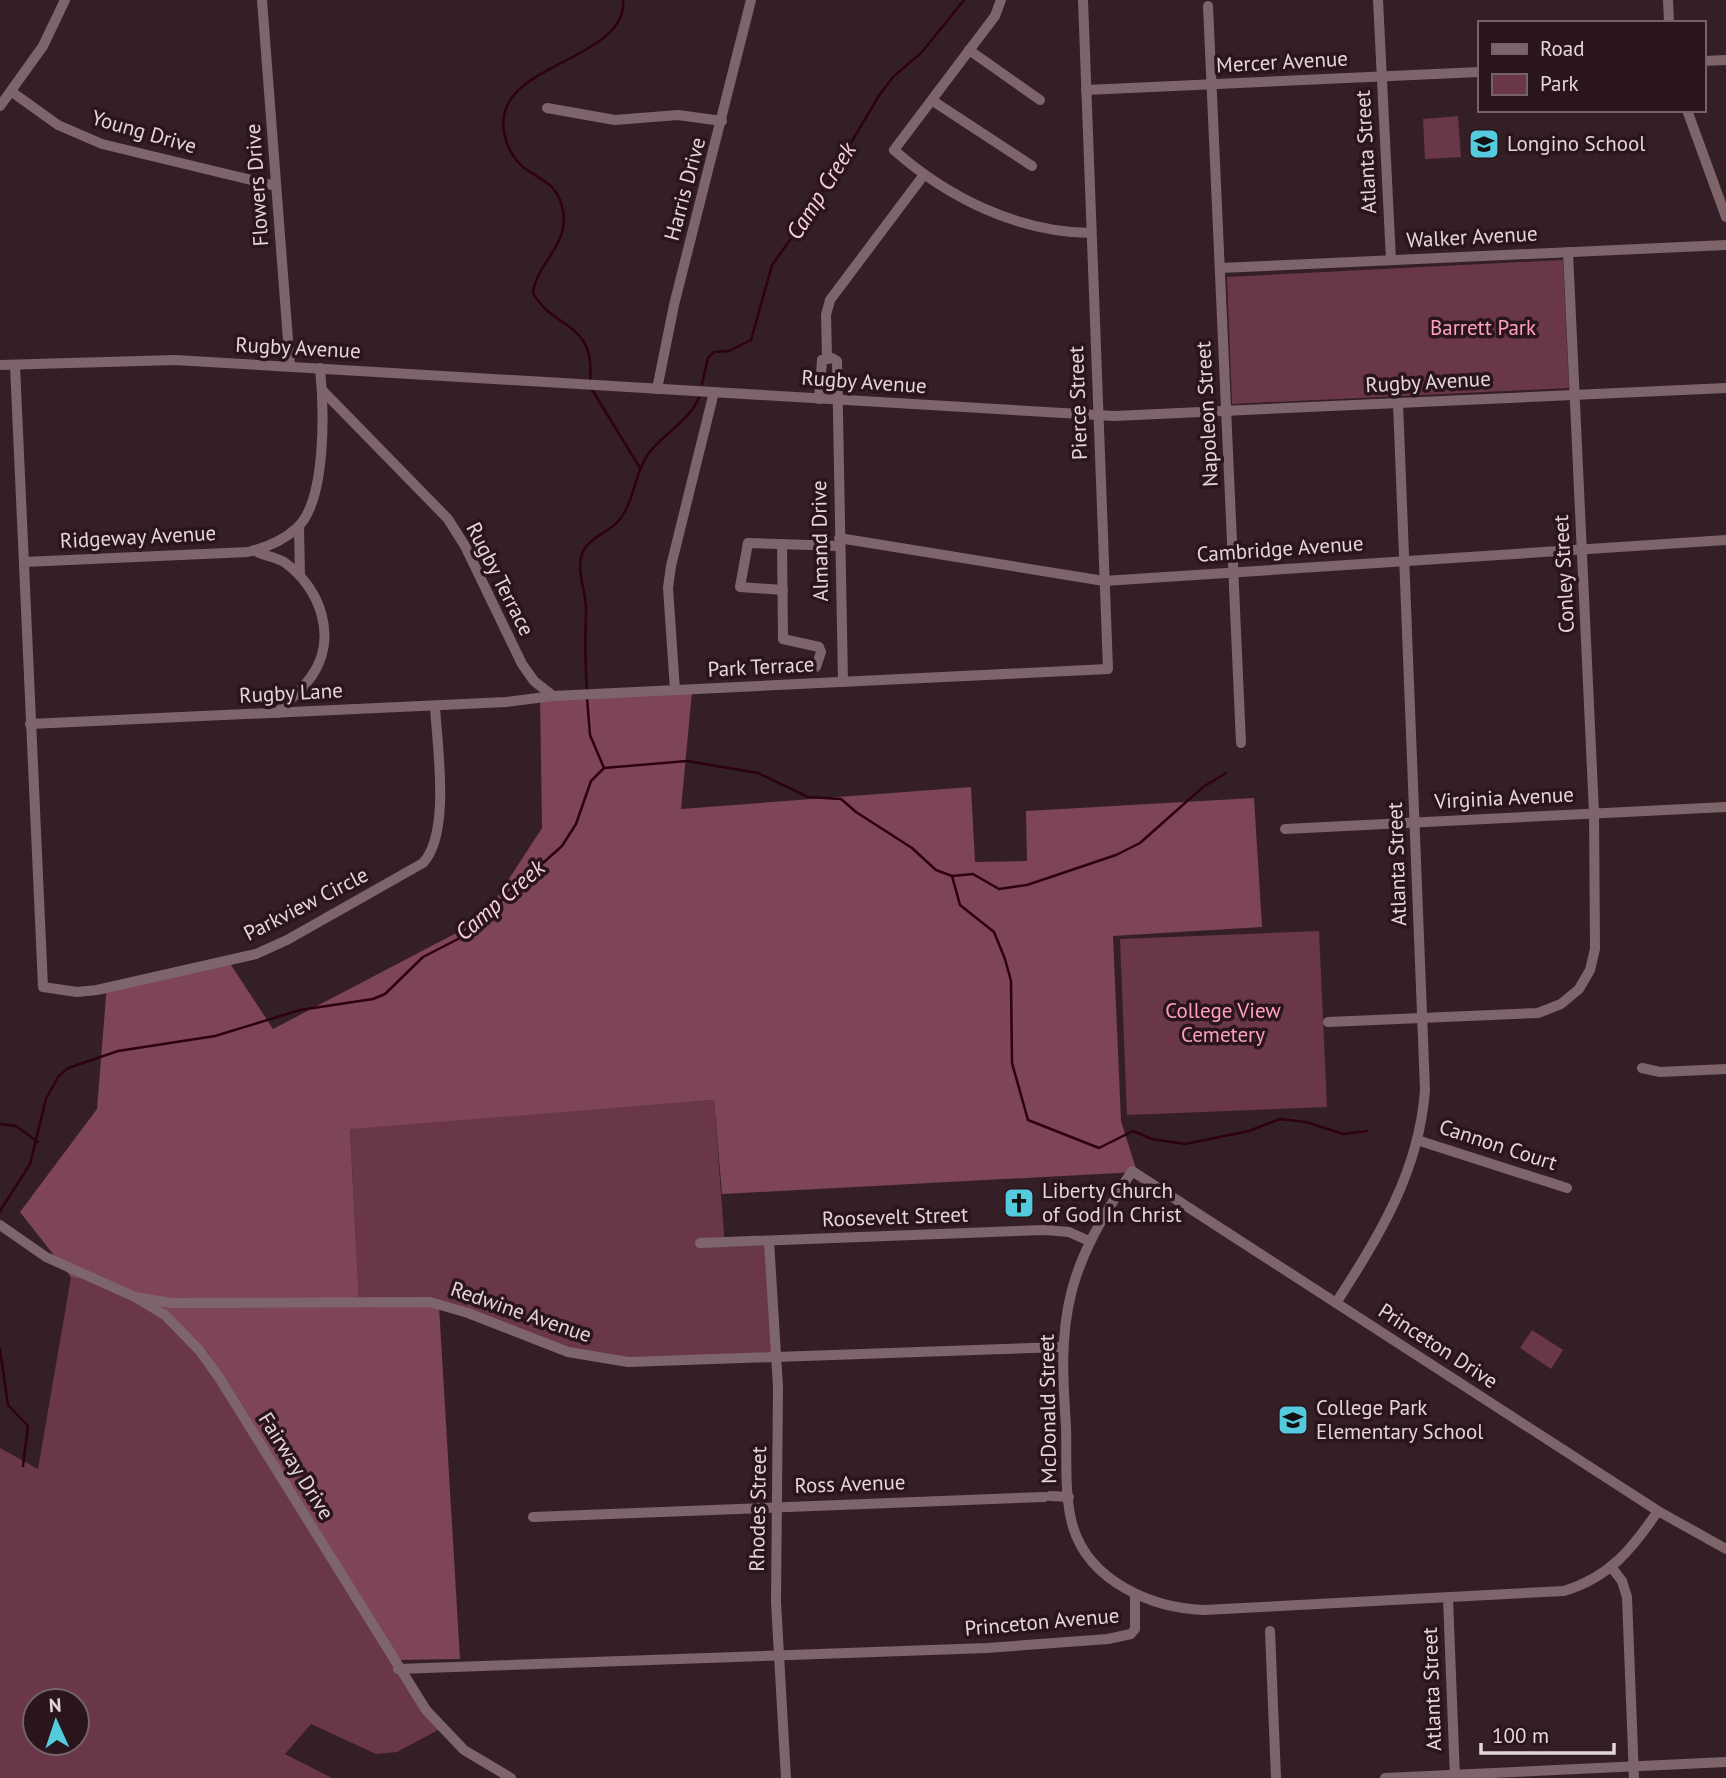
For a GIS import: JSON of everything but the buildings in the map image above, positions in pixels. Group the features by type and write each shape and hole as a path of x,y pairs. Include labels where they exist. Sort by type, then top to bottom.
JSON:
{"street":[{"path":"0,106 43,46 65,0"},
{"name":"Flowers Drive","path":"262,0 290,366"},
{"name":"Harris Drive","path":"657,389 674,305 751,0"},
{"path":"1001,0 995,16 894,150 923,176 1009,220 1066,233 1091,233"},
{"name":"Pierce Street","path":"971,676 1108,669 1083,0"},
{"name":"Atlanta Street","path":"1378,0 1391,260"},
{"path":"1668,0 1669,21"},
{"name":"Napoleon Street","path":"1208,6 1241,743"},
{"path":"969,50 1040,100"},
{"path":"1705,61 1726,60"},
{"name":"Mercer Avenue","path":"1086,90 1478,72"},
{"name":"Young Drive","path":"12,92 58,125 102,144 276,186"},
{"path":"933,101 1032,166"},
{"path":"547,108 615,120 678,115 722,121"},
{"path":"1688,112 1726,217"},
{"path":"819,399 822,360 827,357 830,300 923,176"},
{"name":"Walker Avenue","path":"1220,268 1726,245"},
{"name":"Conley Street","path":"1328,1022 1538,1013 1561,1004 1579,989 1590,970 1595,949 1594,813 1568,252"},
{"name":"Almand Drive","path":"827,357 837,360 843,682"},
{"name":"Rugby Avenue","path":"0,365 175,360 1098,416 1726,388"},
{"path":"15,365 30,724"},
{"path":"254,550 280,539 299,526 313,500 318,482 322,390 320,368"},
{"name":"Rugby Terrace","path":"322,390 448,519 465,545 522,664 534,681 553,696"},
{"path":"675,690 668,588 671,566 714,392"},
{"name":"Atlanta Street","path":"1336,1303 1385,1225 1403,1186 1417,1140 1424,1090 1398,403"},
{"path":"299,526 300,576"},
{"name":"Cambridge Avenue","path":"783,590 740,587 748,543 839,542 1104,581 1726,540"},
{"path":"782,544 783,639 819,647 821,652 816,667"},
{"path":"254,550 282,561 300,576 323,615 323,649 311,678 277,713"},
{"name":"Ridgeway Avenue","path":"24,562 254,550"},
{"name":"Park Terrace","path":"553,696 971,676"},
{"name":"Rugby Lane","path":"30,724 435,706 553,696"},
{"name":"Parkview Circle","path":"30,724 43,987 77,992 97,990 256,954 287,940 423,863 434,848 439,823 435,706"},
{"name":"Virginia Avenue","path":"1285,829 1726,807"},
{"path":"1642,1068 1660,1072 1726,1069"},
{"name":"Cannon Court","path":"1417,1140 1567,1188"},
{"name":"Princeton Drive","path":"1132,1171 1658,1511 1726,1549"},
{"name":"McDonald Street","path":"1132,1171 1089,1241 1071,1294 1063,1347 1069,1497 1074,1528 1087,1554 1108,1576 1135,1594"},
{"name":"Fairway Drive","path":"0,1225 46,1257 135,1297 171,1321 200,1350 426,1710 450,1738 480,1761 511,1778"},
{"name":"Roosevelt Street","path":"700,1243 1045,1230 1069,1232 1089,1241"},
{"name":"Rhodes Street","path":"769,1241 777,1357 776,1602 786,1778"},
{"name":"Redwine Avenue","path":"135,1297 171,1303 410,1300 449,1307 551,1347 597,1358 651,1362 1063,1347"},
{"name":"Ross Avenue","path":"533,1517 1069,1497"},
{"name":"Princeton Avenue","path":"398,1669 987,1648 1125,1637 1131,1634 1136,1624 1135,1594 1168,1606 1204,1609 1564,1591 1581,1586 1612,1568 1635,1544 1658,1511"},
{"path":"1612,1568 1622,1581 1627,1597 1634,1772"},
{"name":"Atlanta Street","path":"1448,1598 1455,1776"},
{"path":"1270,1631 1276,1778"},
{"path":"1385,1778 1634,1772 1726,1762"}],"green space":[{"path":"1458,116 1461,157 1425,159 1423,119"},
{"name":"Barrett Park","path":"1563,260 1569,388 1232,404 1227,277"},
{"name":"College View Cemetery","path":"1319,931 1327,1107 1127,1115 1120,939"},
{"path":"714,1100 725,1247 768,1245 774,1359 629,1358 573,1350 439,1306 359,1300 350,1128"},
{"path":"71,1277 125,1287 207,1351 268,1458 440,1729 397,1752 376,1754 311,1724 285,1754 332,1778 0,1778 0,1448 38,1469"},
{"path":"1532,1330 1563,1350 1551,1369 1520,1348"}],"shaded area":[{"path":"692,692 681,809 971,787 975,862 1027,861 1026,811 1254,798 1262,927 1113,936 1121,1121 1137,1172 722,1194 714,1100 350,1129 359,1300 439,1306 460,1659 398,1660 268,1458 207,1351 125,1287 71,1277 20,1212 97,1109 107,984 229,962 273,1029 483,919 542,828 540,694"}],"waterway":[{"path":"590,382 587,347 572,328 552,314 533,293 541,270 560,239 564,215 560,200 544,180 522,166 515,158 506,140 504,121 509,102 520,88 595,44 610,32 620,17 623,0"},
{"name":"Camp Creek","path":"702,384 708,358 714,352 729,351 751,340 772,265 808,215 880,94 893,77 922,52 964,0"},
{"path":"591,388 640,468"},
{"name":"Camp Creek","path":"587,691 586,604 580,570 582,555 589,543 620,519 628,506 648,454 684,419 700,395"},
{"name":"Camp Creek","path":"587,698 590,735 604,768"},
{"path":"604,768 687,761 758,773 808,797 841,799 856,812 912,848 936,870 952,876 973,874 999,889 1027,885 1116,855 1140,843 1203,787 1226,773"},
{"name":"Camp Creek","path":"0,1211 30,1164 46,1099 58,1077 68,1068 118,1051 215,1036 300,1010 373,999 385,994 423,957 458,939 562,846 576,824 591,781 604,768"},
{"path":"952,876 960,905 994,932 1005,959 1011,981 1012,1063 1028,1120 1099,1148 1133,1131 1152,1139 1185,1144 1249,1131 1280,1119 1306,1122 1343,1134 1367,1131"},
{"path":"0,1124 16,1126 38,1142"},
{"name":"Camp Creek","path":"0,1349 8,1405 28,1426 23,1466"}],"place":[{"name":"Longino School","path":"1484,144"},
{"name":"Liberty Church of God In Christ","path":"1019,1203"},
{"name":"College Park Elementary School","path":"1293,1420"}]}
